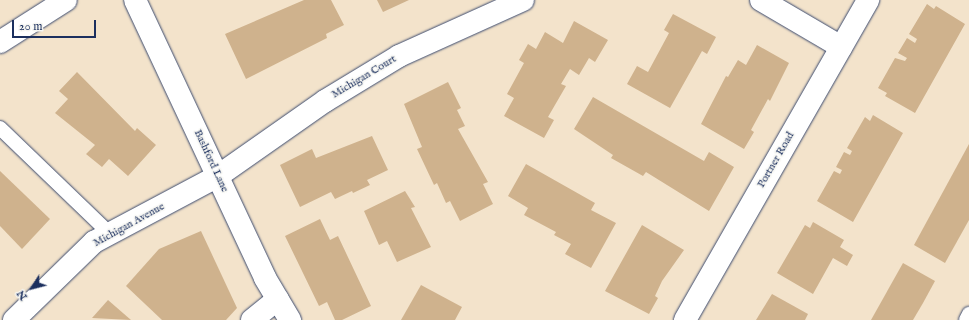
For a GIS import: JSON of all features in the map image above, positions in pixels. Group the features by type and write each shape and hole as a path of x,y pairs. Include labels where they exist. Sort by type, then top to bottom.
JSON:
{"street":[{"path":"0,42 66,0"},
{"name":"Bashford Lane","path":"135,0 265,278 290,320"},
{"name":"Michigan Court","path":"218,176 325,101 399,56 523,0"},
{"path":"761,0 841,47"},
{"name":"Portner Road","path":"685,320 868,0"},
{"name":"Michigan Avenue","path":"13,320 94,242 111,235 218,176"},
{"path":"252,320 278,299"},
{"path":"0,309 13,320"}],"lane":[{"path":"0,128 111,235"},
{"path":"966,320 969,314"}],"building":[{"path":"304,0 331,0 344,25 326,34 327,38 246,79 225,34"},
{"path":"377,0 409,0 383,12"},
{"path":"927,4 934,9 936,6 965,24 915,113 885,96 887,93 878,88 895,58 905,61 907,58 898,53 907,38 915,43 917,39 909,34"},
{"path":"673,14 716,37 707,54 702,51 670,108 627,84 637,66 648,72 669,33 664,30"},
{"path":"574,21 608,40 595,62 589,58 579,75 570,69 561,84 566,86 548,117 554,120 544,138 504,116 514,98 507,94 524,63 519,60 528,44 536,49 545,32 563,43"},
{"path":"757,45 789,63 770,101 768,99 751,130 754,132 744,149 701,124 726,76 728,77 738,60 746,65"},
{"path":"77,72 135,131 137,128 156,145 128,176 109,159 102,167 86,154 95,145 55,113 68,99 59,91"},
{"path":"448,82 461,108 457,110 465,126 458,129 488,182 483,184 493,204 460,221 450,201 446,203 437,183 434,185 417,149 422,147 404,104"},
{"path":"593,97 704,161 709,152 734,167 709,211 646,172 643,176 611,158 613,155 574,129"},
{"path":"873,115 903,133 853,222 817,201 834,171 840,174 842,170 836,167 844,152 850,155 852,151 847,148 865,117 870,121"},
{"path":"372,136 388,170 367,180 370,185 353,193 352,191 335,199 331,192 300,207 280,165 312,149 316,158"},
{"path":"969,144 969,220 945,263 914,245"},
{"path":"526,164 595,203 591,210 616,223 591,268 565,254 571,244 554,235 556,232 524,215 528,208 508,196"},
{"path":"0,171 50,219 22,249 0,226"},
{"path":"405,191 415,207 411,208 431,247 397,262 387,241 379,245 364,211"},
{"path":"320,219 330,240 338,236 371,306 342,320 335,320 327,302 319,306 285,236"},
{"path":"813,222 844,240 840,247 853,255 847,266 833,258 813,294 777,273 805,225 810,228"},
{"path":"642,225 684,250 662,281 655,296 658,298 649,314 605,291"},
{"path":"201,231 237,308 226,320 162,320 126,286 159,249"},
{"path":"903,263 935,281 923,303 913,320 871,320"},
{"path":"421,285 462,307 455,320 401,320"},
{"path":"772,294 808,314 805,320 756,320"},
{"path":"108,300 131,320 92,318"}]}
